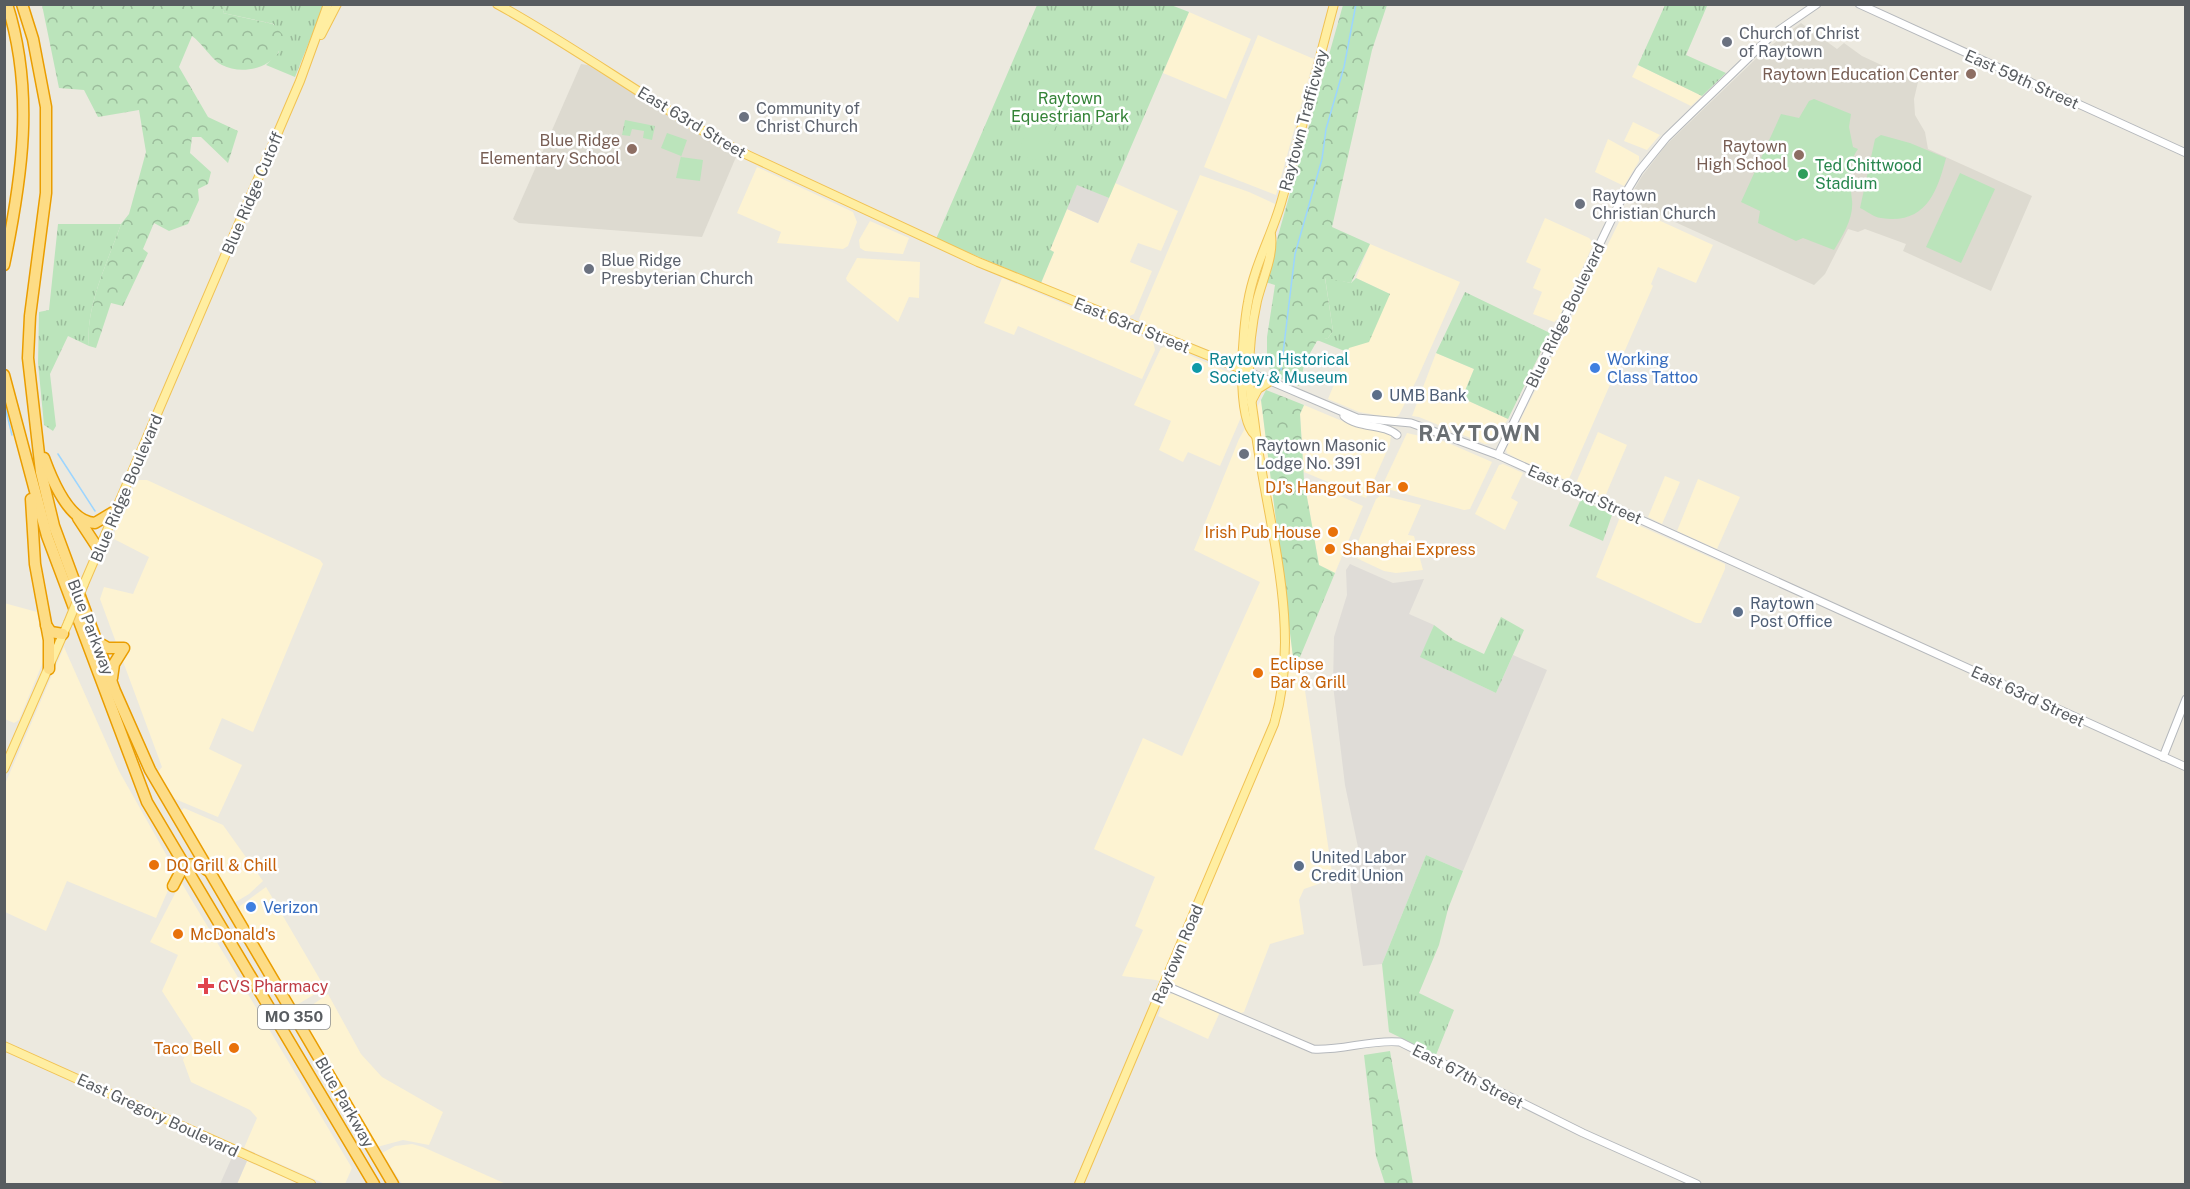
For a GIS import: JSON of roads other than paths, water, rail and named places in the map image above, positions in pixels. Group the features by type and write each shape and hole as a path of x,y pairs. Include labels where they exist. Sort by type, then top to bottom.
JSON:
{"highway":[{"path":"4,265 23,161 24,109 19,56 7,4"},
{"name":"Blue Parkway","path":"24,4 46,107 47,164 30,316 28,358 35,430 47,498 57,535 112,682 150,770 393,1185"},
{"path":"4,16 19,56"},
{"path":"28,358 44,457 55,483 99,550"},
{"name":"Blue Parkway","path":"4,375 48,536 147,802 374,1185"},
{"path":"23,449 33,508 36,579 49,646 49,669"},
{"path":"78,518 95,523 115,511"},
{"path":"45,622 51,632 63,634"},
{"path":"96,641 108,648 124,648 114,664 112,682"},
{"path":"178,855 190,855 196,849"},
{"path":"174,886 187,870 200,864 210,873"},
{"path":"276,1017 292,1025 307,1038"}],"main road":[{"name":"Blue Ridge Cutoff","path":"189,338 313,48 328,4"},
{"name":"Blue Ridge Cutoff","path":"313,48 336,4"},
{"name":"East 63rd Street","path":"497,4 565,44 706,134 742,153 978,262 1246,371"},
{"name":"Raytown Trafficway","path":"1255,435 1249,430 1246,414 1246,371 1253,327 1272,245 1271,235 1334,4"},
{"name":"Blue Ridge Boulevard","path":"4,770 189,338"},
{"name":"Raytown Trafficway","path":"1246,371 1282,590 1284,667 1280,703 1274,724"},
{"path":"1251,403 1258,389 1269,382"},
{"name":"Raytown Road","path":"1079,1185 1274,724"},
{"name":"East Gregory Boulevard","path":"4,1046 311,1185"}],"street":[{"name":"Blue Ridge Boulevard","path":"1498,455 1619,204 1639,171 1666,138 1772,36 1817,4"},
{"name":"East 59th Street","path":"1859,4 2186,153"},
{"name":"East 63rd Street","path":"1246,371 1357,418 1411,423 1498,455 2186,767"},
{"path":"1340,412 1356,423 1389,430 1397,435"},
{"path":"2163,757 2186,699"},
{"name":"East 67th Street","path":"1164,985 1313,1049 1331,1050 1388,1040 1400,1042 1583,1133 1697,1185"}],"waterway":[{"path":"1281,370 1295,254 1322,159 1326,129 1344,67 1356,4"},
{"path":"4,403 12,435"},
{"path":"58,454 95,511"}],"place":[{"name":"Church of Christ of Raytown","path":"1727,42"},
{"name":"Raytown Education Center","path":"1971,74"},
{"name":"Community of Christ Church","path":"744,117"},
{"name":"Blue Ridge Elementary School","path":"632,149"},
{"name":"Raytown High School","path":"1799,155"},
{"name":"Ted Chittwood Stadium","path":"1803,174"},
{"name":"Raytown Christian Church","path":"1580,204"},
{"name":"Blue Ridge Presbyterian Church","path":"589,269"},
{"name":"Raytown Historical Society & Museum","path":"1197,368"},
{"name":"Working Class Tattoo","path":"1595,368"},
{"name":"UMB Bank","path":"1377,395"},
{"name":"Raytown Masonic Lodge No. 391","path":"1244,454"},
{"name":"DJ's Hangout Bar","path":"1403,487"},
{"name":"Irish Pub House","path":"1333,532"},
{"name":"Shanghai Express","path":"1330,549"},
{"name":"Raytown Post Office","path":"1738,612"},
{"name":"Eclipse Bar & Grill","path":"1258,673"},
{"name":"DQ Grill & Chill","path":"154,865"},
{"name":"United Labor Credit Union","path":"1299,866"},
{"name":"Verizon","path":"251,907"},
{"name":"McDonald's","path":"178,934"},
{"name":"CVS Pharmacy","path":"206,986"},
{"name":"Taco Bell","path":"234,1048"}],"district":[{"name":"RAYTOWN","path":"1480,433"}],"park label":[{"name":"Raytown Equestrian Park","path":"1070,107"}]}
